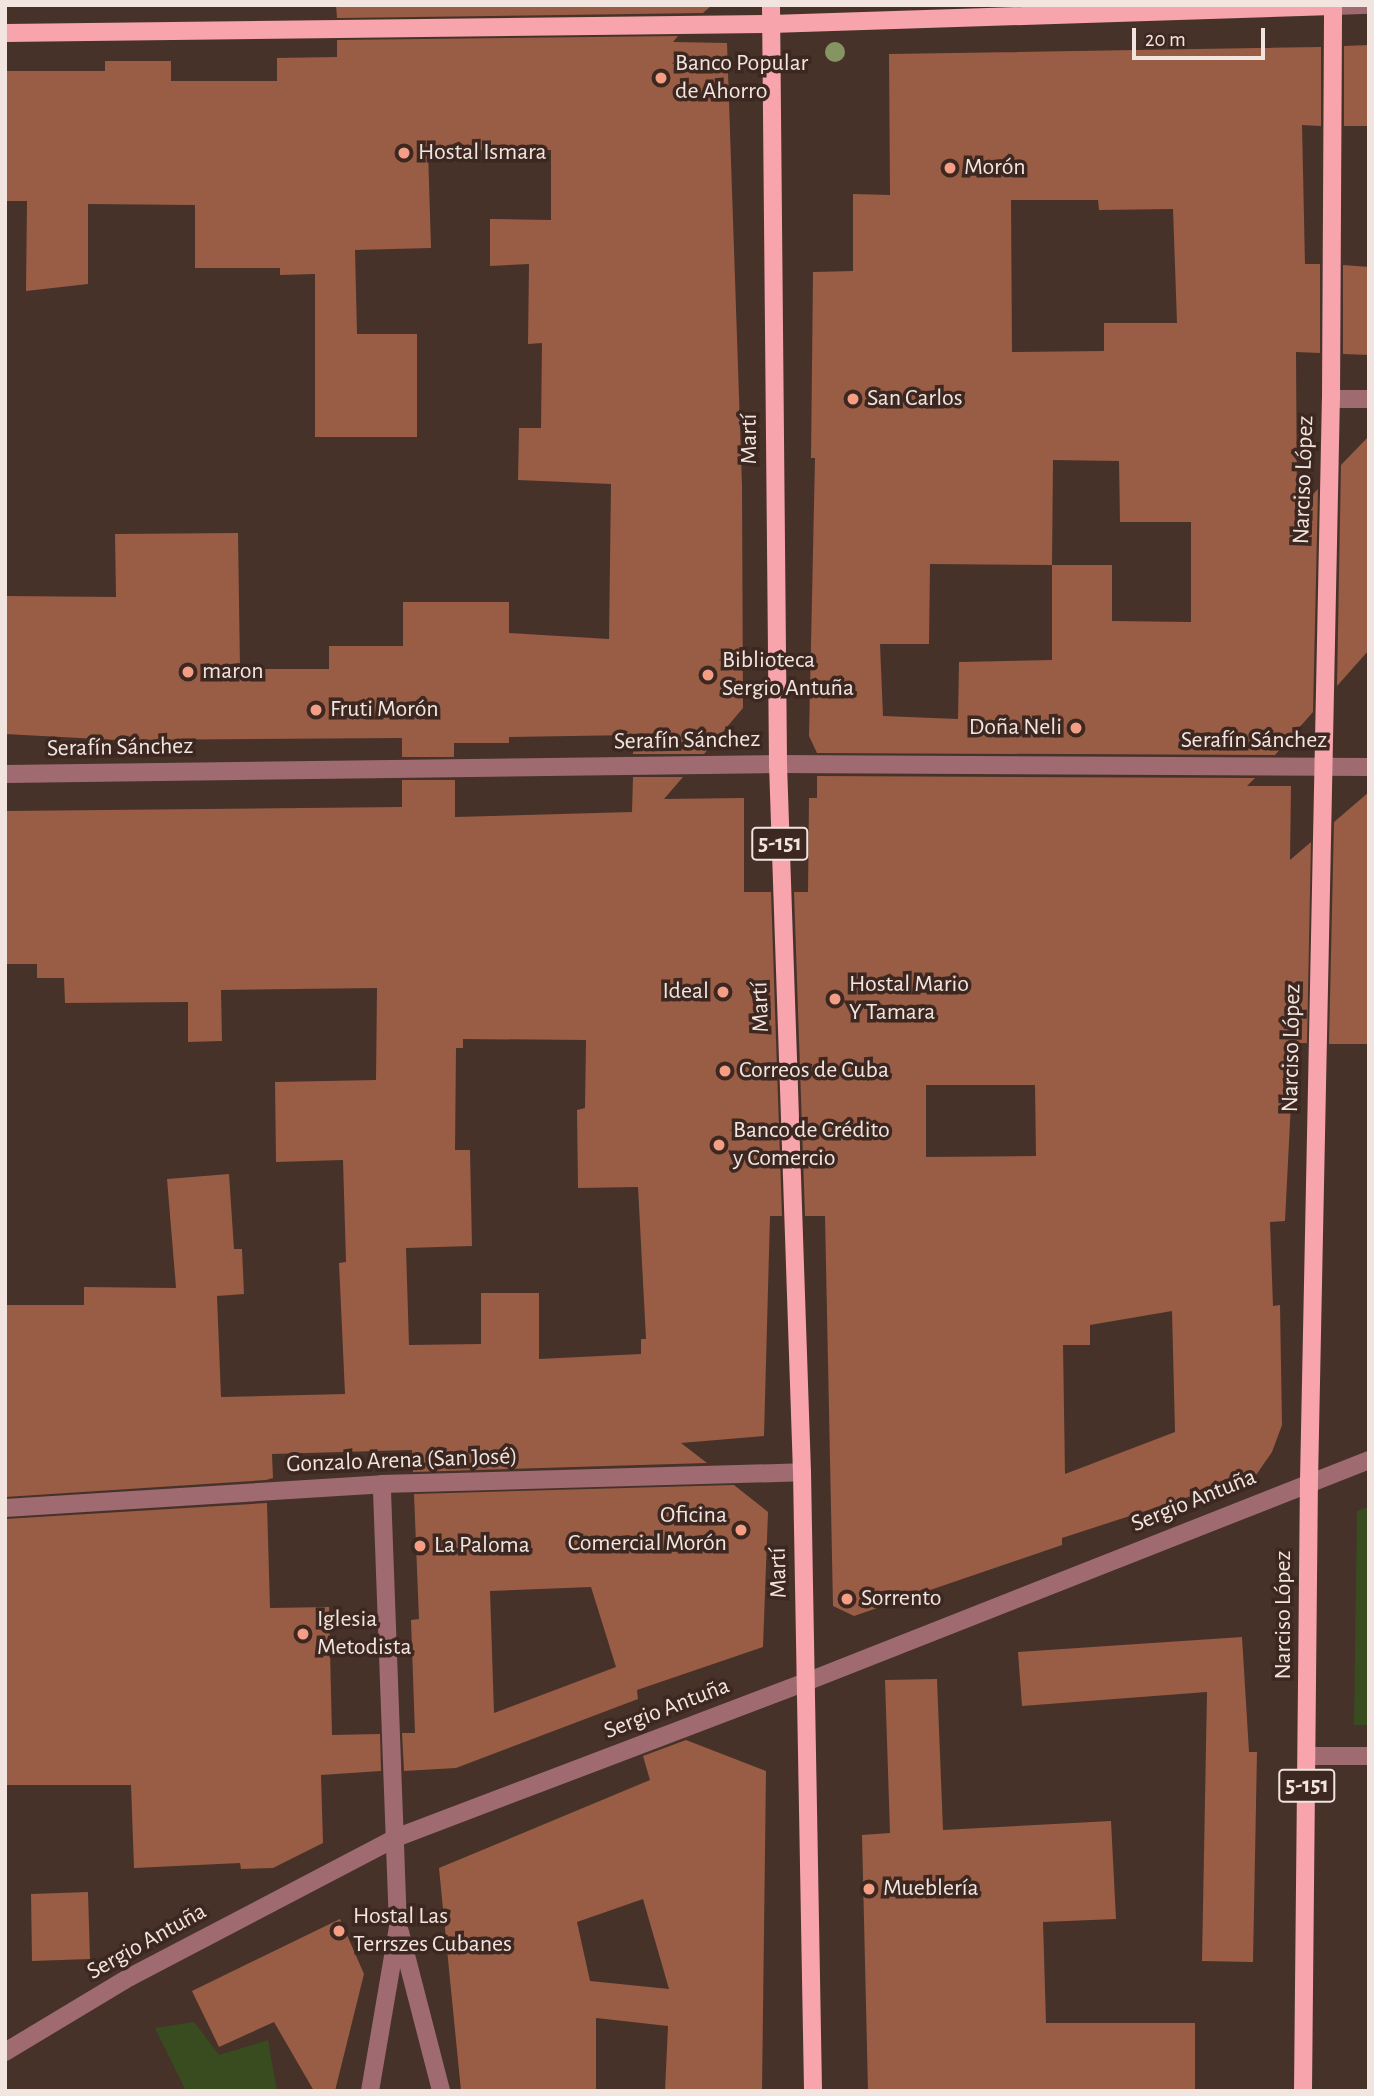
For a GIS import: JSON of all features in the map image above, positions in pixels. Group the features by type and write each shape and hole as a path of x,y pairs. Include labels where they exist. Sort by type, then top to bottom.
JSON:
{"main road":[{"name":"Martí","path":"771,5 778,764 802,1472 813,2091"},
{"path":"5,33 771,24 1333,6"},
{"name":"Narciso López","path":"1303,2091 1308,1756 1308,1481 1321,766 1331,399 1333,6"}],"street":[{"path":"1333,6 1369,5"},
{"path":"1331,399 1369,399"},
{"name":"Serafín Sánchez","path":"5,774 778,764 1369,767"},
{"name":"Sergio Antuña","path":"5,2052 130,1977 398,1837 806,1682 1308,1481 1369,1461"},
{"name":"Gonzalo Arena (San José)","path":"5,1508 383,1484 802,1472"},
{"path":"370,2091 398,1927 398,1837 383,1484"},
{"path":"1308,1756 1369,1756"},
{"path":"398,1927 441,2091"}],"green space":[{"path":"1369,1507 1369,1725 1354,1725 1357,1511"},
{"path":"194,2022 219,2055 268,2040 277,2091 186,2091 155,2028"}],"building":[{"path":"336,5 712,5 703,13 337,18"},
{"path":"678,36 673,42 727,43 742,485 743,708 704,754 633,754 634,735 509,737 509,743 454,743 454,757 402,757 402,738 117,740 5,734 5,596 116,597 115,534 238,533 240,669 329,669 329,646 403,646 403,602 509,602 509,633 609,639 611,484 518,480 519,428 541,428 542,343 528,344 529,264 490,266 490,219 551,220 551,150 428,150 431,248 355,250 357,334 417,334 417,437 315,437 315,274 280,275 280,268 195,268 195,205 88,204 88,284 26,291 27,201 5,201 5,71 105,71 105,61 171,61 171,81 277,81 277,58 337,57 337,40"},
{"path":"1369,45 1369,126 1344,126 1344,46"},
{"path":"1321,47 1321,126 1302,125 1305,264 1320,264 1320,353 1296,352 1297,511 1318,489 1313,712 1275,755 817,753 809,736 815,458 811,458 813,272 853,271 853,194 890,195 889,54","holes":["1011,200 1098,200 1099,210 1173,209 1177,323 1104,323 1104,351 1012,352","1053,460 1119,461 1120,522 1191,522 1191,622 1112,621 1112,565 1052,565","930,564 1052,565 1052,660 959,662 958,719 883,716 880,644 929,644"]},
{"path":"1343,265 1369,267 1369,355 1343,354"},
{"path":"1369,436 1369,650 1337,686 1341,465"},
{"path":"817,776 1255,778 1247,786 1291,786 1290,860 1311,842 1307,1043 1294,1043 1285,1221 1270,1222 1273,1306 1280,1305 1282,1425 1272,1452 1256,1475 1062,1538 1062,1545 854,1616 833,1606 825,1216 805,1216 794,892 808,892 809,798 817,798","holes":["926,1085 1035,1085 1036,1156 926,1157","1172,1311 1175,1432 1065,1474 1063,1345 1090,1345 1090,1325"]},
{"path":"633,777 683,777 664,799 744,798 744,892 771,892 782,1216 770,1216 764,1436 681,1443 707,1463 413,1472 412,1450 272,1454 273,1478 266,1480 5,1497 7,1305 84,1305 84,1287 176,1288 167,1179 229,1174 234,1249 242,1249 244,1294 217,1296 221,1397 345,1394 339,1263 346,1262 343,1160 276,1162 275,1082 376,1080 377,988 221,990 222,1041 188,1042 188,1002 65,1003 64,978 37,978 37,964 5,964 5,811 402,807 402,780 455,780 455,817 632,812","holes":["463,1039 586,1040 585,1108 577,1110 578,1188 638,1187 646,1339 641,1339 641,1354 539,1359 539,1293 481,1293 481,1344 409,1345 406,1248 472,1246 470,1150 455,1150 456,1048 463,1048"]},
{"path":"1369,792 1369,1044 1329,1044 1334,822"},
{"path":"734,1485 768,1512 763,1647 637,1690 638,1699 456,1768 404,1771 402,1733 415,1733 411,1620 419,1619 414,1494","holes":["591,1587 616,1667 494,1713 490,1591"]},
{"path":"267,1503 270,1608 329,1607 332,1735 380,1734 381,1771 321,1775 323,1843 273,1868 241,1869 240,1863 134,1868 131,1785 5,1785 5,1519"},
{"path":"1242,1637 1249,1752 1257,1752 1253,1962 1202,1961 1207,1692 1022,1706 1018,1652"},
{"path":"937,1679 943,1830 1111,1821 1116,1919 1043,1922 1046,2023 1195,2023 1195,2091 868,2091 862,1835 890,1833 885,1680"},
{"path":"686,1740 766,1771 762,2091 665,2091 668,2026 596,2018 596,2091 461,2091 439,1868 650,1780 643,1756","holes":["643,1899 669,1989 590,1981 577,1922"]},
{"path":"88,1892 90,1959 32,1961 31,1894"},
{"path":"340,1919 364,1974 335,2091 314,2091 274,2022 219,2047 192,1991"}],"place":[{"name":"Banco Popular de Ahorro","path":"661,78"},
{"name":"Hostal Ismara","path":"404,153"},
{"name":"Morón","path":"950,168"},
{"name":"San Carlos","path":"853,399"},
{"name":"maron","path":"188,672"},
{"name":"Biblioteca Sergio Antuña","path":"708,675"},
{"name":"Fruti Morón","path":"316,710"},
{"name":"Doña Neli","path":"1076,728"},
{"name":"Ideal","path":"723,992"},
{"name":"Hostal Mario Y Tamara","path":"835,999"},
{"name":"Correos de Cuba","path":"725,1071"},
{"name":"Banco de Crédito y Comercio","path":"719,1145"},
{"name":"Oficina Comercial Morón","path":"741,1530"},
{"name":"La Paloma","path":"420,1546"},
{"name":"Sorrento","path":"847,1599"},
{"name":"Iglesia Metodista","path":"303,1634"},
{"name":"Mueblería","path":"869,1889"},
{"name":"Hostal Las Terrszes Cubanes","path":"339,1931"}]}
